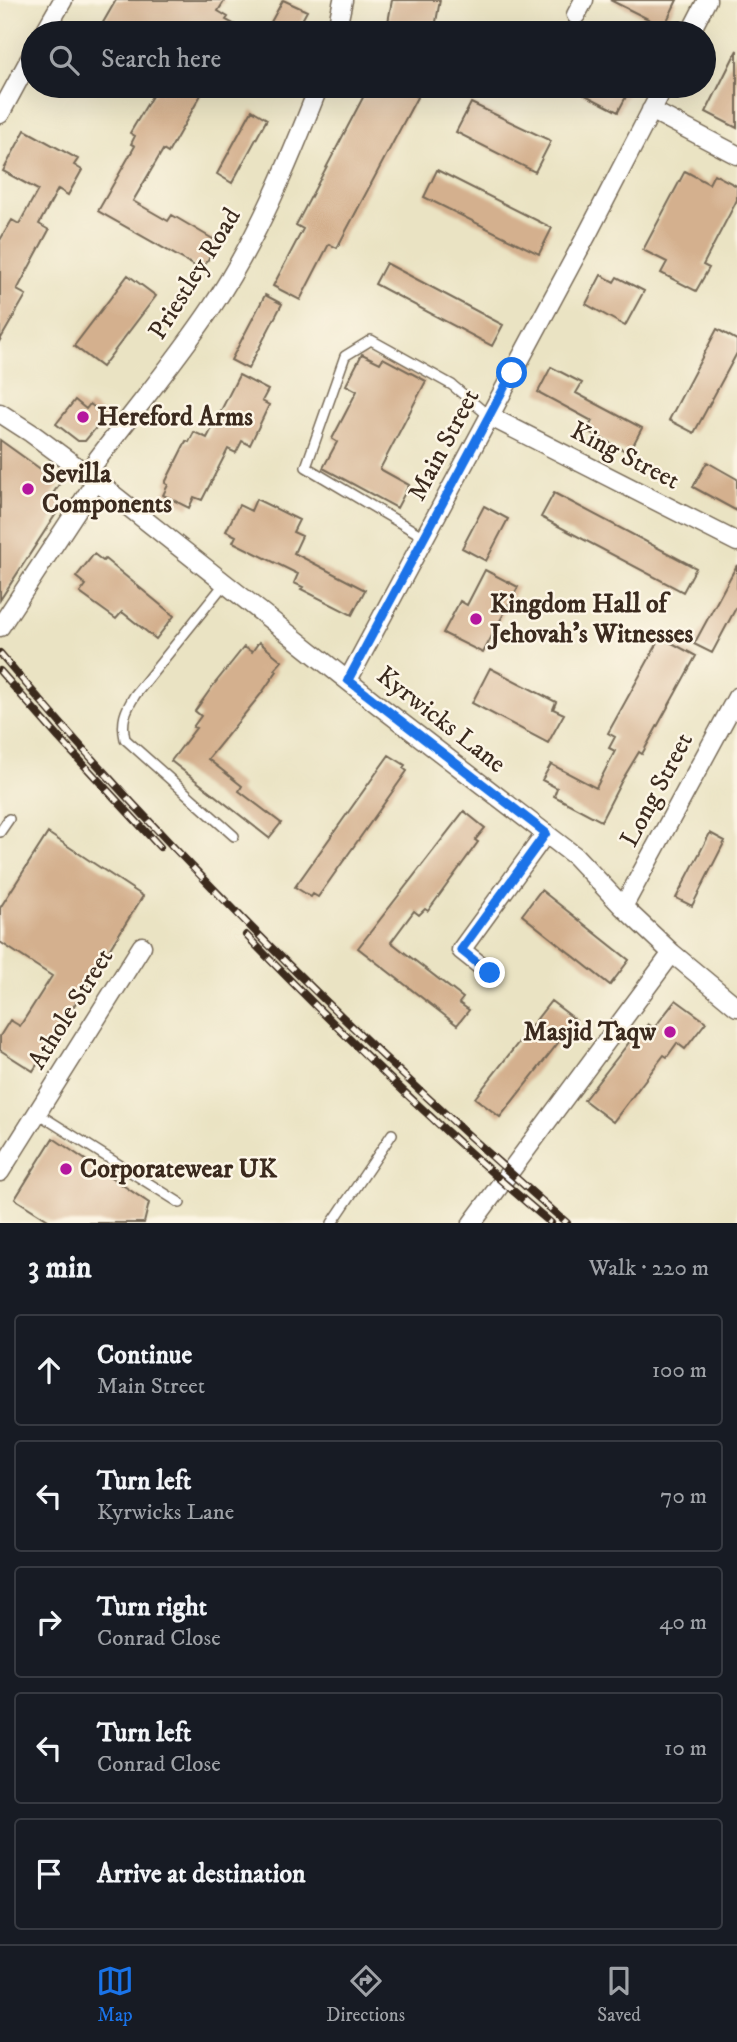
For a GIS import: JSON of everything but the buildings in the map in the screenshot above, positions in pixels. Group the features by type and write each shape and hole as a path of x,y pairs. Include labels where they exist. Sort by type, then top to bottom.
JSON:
{"street":[{"path":"51,21 63,0"},
{"path":"338,21 342,0"},
{"path":"696,21 707,0"},
{"path":"0,114 21,75"},
{"name":"Priestley Road","path":"0,627 92,477 212,307 250,242 283,176 314,98"},
{"name":"Main Street","path":"348,680 658,98"},
{"path":"651,110 737,155"},
{"name":"Kyrwicks Lane","path":"0,413 92,477 575,856 672,953 737,1007"},
{"name":"King Street","path":"489,416 737,542"},
{"name":"Long Street","path":"624,907 737,697"},
{"path":"490,973 461,950 546,833"},
{"name":"Athole Street","path":"0,1172 142,946"},
{"path":"472,1223 672,953"}],"lane":[{"path":"424,537 306,467 345,356 371,340 452,385 489,416"},
{"path":"225,583 135,695 125,710 122,724 125,739 234,836"},
{"path":"0,832 9,819"},
{"path":"37,1113 180,1203"},
{"path":"332,1223 392,1134"}],"railway":[{"path":"0,653 133,804 273,949 418,1089 567,1223"},
{"path":"0,671 160,847"},
{"path":"246,935 395,1083 472,1155 551,1223"}],"place":[{"name":"Hereford Arms","path":"83,417"},
{"name":"Sevilla Components","path":"28,489"},
{"name":"Kingdom Hall of Jehovah's Witnesses","path":"476,619"},
{"name":"Masjid Taqw","path":"670,1032"},
{"name":"Corporatewear UK","path":"66,1169"}],"route":[{"path":"490,973 461,950 546,833 348,680 512,373"}]}
